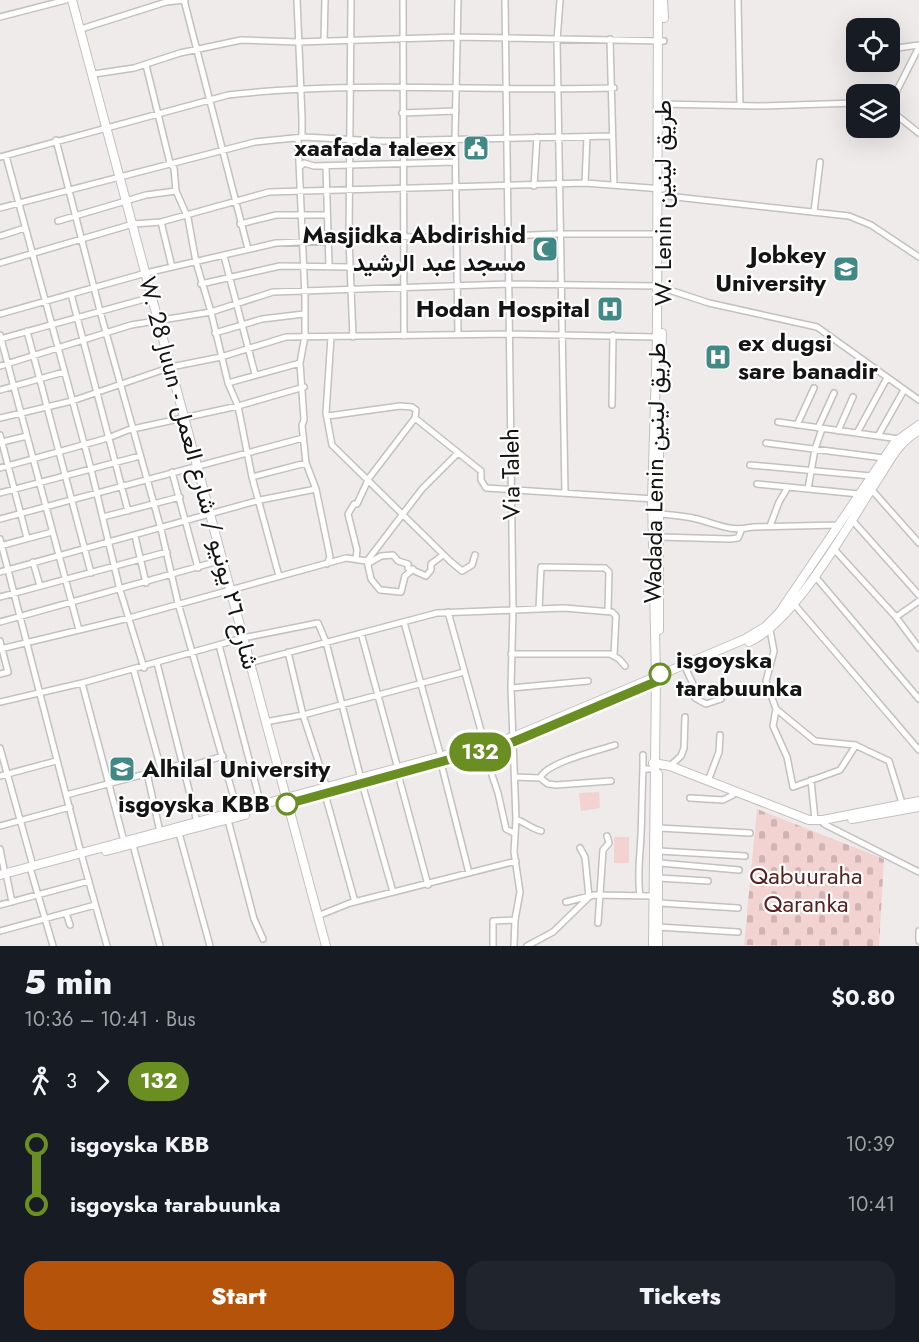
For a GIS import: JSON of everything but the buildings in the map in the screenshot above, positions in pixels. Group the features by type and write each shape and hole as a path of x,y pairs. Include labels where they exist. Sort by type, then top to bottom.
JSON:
{"main road":[{"name":"W. 28 Juun - شارع ٢٦ يونيو / شارع العمل","path":"72,0 94,74 184,418 199,465 286,801 320,915 326,946"},
{"name":"Wadada Lenin طريق لينين","path":"658,0 662,104 655,499 658,678"},
{"path":"661,40 663,0"},
{"name":"W. Lenin طريق لينين","path":"656,619 659,537 655,499 660,286"},
{"path":"3,877 129,843 228,820 286,801 513,740 745,639 765,627 786,603 884,458 899,439 919,424"},
{"path":"658,678 686,669 770,630 794,604 902,445 919,431"},
{"path":"653,946 656,899 658,678"},
{"path":"656,766 670,766 801,817 815,820 919,801"},
{"path":"656,766 804,822 824,824 919,807"},
{"path":"656,766 660,862 656,899 658,946"},
{"path":"129,843 197,822 261,805 286,801"}],"street":[{"path":"0,17 66,0"},
{"path":"81,29 165,2 184,0 248,249"},
{"path":"297,0 302,130 298,139 299,191 302,215 305,336 300,363 304,387 303,438 306,463 316,489 330,557 327,564"},
{"path":"324,41 325,0"},
{"path":"351,0 352,165 349,240 352,337"},
{"path":"403,0 402,113 406,236 402,288 404,336"},
{"path":"458,0 455,87 458,334"},
{"name":"Via Taleh","path":"505,0 513,609 511,688 516,819 514,833 520,892 515,920 514,946"},
{"path":"560,0 557,40 565,493"},
{"path":"738,0 740,105"},
{"path":"94,74 146,65 198,48 242,40 298,42 458,37 661,40"},
{"path":"610,39 614,88 612,136 614,184"},
{"path":"900,48 919,46"},
{"path":"900,84 919,46"},
{"path":"146,65 170,163 174,168 176,191 186,214 201,284 211,312 228,383 238,406 246,454 279,576"},
{"path":"144,668 120,590 85,445 47,302 18,205 14,180 3,156 208,100 252,92 352,88 455,87 558,90 614,88"},
{"path":"662,104 846,103"},
{"path":"402,113 456,111"},
{"path":"900,118 919,133"},
{"path":"0,208 255,142 304,137 403,140 612,136"},
{"path":"534,186 537,137"},
{"path":"585,183 586,137"},
{"path":"56,140 67,191 161,529 178,603 238,812"},
{"path":"300,166 304,163 323,166 455,162"},
{"path":"814,212 820,162"},
{"path":"323,166 326,168 329,265"},
{"path":"0,263 133,224 161,222 269,192 405,187 509,187 585,183 614,184 855,218 919,257"},
{"path":"58,221 127,201 176,191"},
{"path":"240,224 276,215 326,215"},
{"path":"161,222 172,267"},
{"path":"0,236 25,228"},
{"path":"0,314 146,273 248,249 303,241 349,240 374,236 458,238 659,235"},
{"path":"224,256 238,302 255,374"},
{"path":"201,284 280,266 350,267"},
{"path":"0,366 131,325 211,312 273,292 304,289 509,284 660,286 673,293 709,303 817,327 919,400"},
{"path":"71,294 128,511"},
{"path":"79,630 0,338 152,297"},
{"path":"215,333 286,314 304,314"},
{"path":"27,331 90,573"},
{"path":"0,418 72,401 171,367 221,357 286,338 458,334 657,337"},
{"path":"612,405 613,335"},
{"path":"331,337 327,374 328,416 332,445 369,480 372,487 462,571 471,565 475,555"},
{"path":"228,383 300,363"},
{"path":"0,390 64,372"},
{"path":"857,433 887,378"},
{"path":"0,468 85,445 116,433 238,406 304,387"},
{"path":"797,425 814,388"},
{"path":"878,436 904,390"},
{"path":"808,489 814,448 834,393"},
{"path":"838,431 853,397"},
{"path":"328,416 400,406 416,410 415,418 395,442 369,480 357,504 354,504 348,514 357,550 356,559"},
{"path":"415,418 481,471 481,480 486,488 655,499"},
{"path":"778,422 899,439"},
{"path":"27,436 1,439 27,538"},
{"path":"0,519 303,438"},
{"path":"766,443 884,458"},
{"path":"413,569 405,576 401,592 388,591 375,587 368,562 380,542 422,489 457,454"},
{"path":"0,493 140,456"},
{"path":"252,477 306,463"},
{"path":"750,465 871,476"},
{"path":"172,472 198,568"},
{"path":"758,484 859,494"},
{"path":"770,526 779,502 788,488"},
{"path":"0,572 260,500 316,489"},
{"path":"872,489 919,543"},
{"path":"103,518 180,497"},
{"path":"658,514 698,519 711,525 741,531 753,527 839,525"},
{"path":"852,520 919,595"},
{"path":"659,537 730,539 738,538 741,531"},
{"path":"52,532 1,543 38,693 107,946"},
{"path":"135,536 146,583"},
{"path":"833,548 896,617 919,648"},
{"path":"0,597 167,552"},
{"path":"1,649 129,618 346,558 368,562 389,554 413,569 428,575 431,564 444,555"},
{"path":"0,622 222,561"},
{"path":"33,562 40,586"},
{"path":"539,609 541,567 586,566 605,568 609,572 608,610"},
{"path":"814,575 919,699"},
{"path":"896,617 919,601"},
{"path":"794,604 919,750"},
{"path":"249,663 448,612 539,609 608,610 616,616 615,655 625,666"},
{"path":"448,612 506,829 514,833"},
{"path":"404,622 469,873"},
{"path":"0,702 134,671 243,638 318,623 326,642 361,781 393,892"},
{"path":"770,630 774,651 766,681 776,709 773,726 787,757 792,786 798,787 840,770 856,745"},
{"path":"361,633 428,885"},
{"path":"0,641 8,672 0,674"},
{"path":"219,645 261,805"},
{"path":"288,652 303,715 355,902"},
{"path":"511,654 615,655"},
{"path":"157,663 197,822"},
{"path":"686,669 693,684 695,698 706,704 721,699"},
{"path":"134,671 161,769"},
{"path":"265,722 303,715 464,672"},
{"path":"511,688 588,681"},
{"path":"82,683 109,783 160,946"},
{"path":"776,709 815,741 856,745 874,756 889,761 902,803"},
{"path":"670,766 681,756 684,748 685,717"},
{"path":"708,781 719,752 720,735"},
{"path":"540,778 542,773 562,762 615,745"},
{"path":"0,749 21,820 38,895 53,946"},
{"path":"640,896 637,875 643,754"},
{"path":"66,795 161,769 223,756"},
{"path":"0,776 56,761"},
{"path":"644,769 656,766"},
{"path":"147,773 160,832"},
{"path":"515,777 540,778 548,784 556,785 579,781 611,781"},
{"path":"811,780 815,820"},
{"path":"690,798 723,800 733,795"},
{"path":"0,826 69,807"},
{"path":"516,819 524,821 531,829 541,831"},
{"path":"228,820 254,919 263,939"},
{"path":"824,824 919,872"},
{"path":"659,828 750,833"},
{"path":"179,833 209,946"},
{"path":"598,923 603,850 609,843 606,836"},
{"path":"580,848 585,857 589,897"},
{"path":"0,849 3,877 12,902"},
{"path":"659,851 745,856"},
{"path":"320,915 355,902 516,861"},
{"path":"660,862 739,870"},
{"path":"659,878 708,881"},
{"path":"0,905 89,881"},
{"path":"566,902 601,896 640,896 738,908"},
{"path":"527,946 553,932 589,897"},
{"path":"0,931 95,905"},
{"path":"66,913 70,925"},
{"path":"493,946 493,921 515,920"},
{"path":"658,927 738,932"},
{"path":"919,931 919,941"}],"green space":[{"path":"599,792 600,808 581,811 579,793"},
{"name":"Qabuuraha Qaranka","path":"757,809 884,859 879,946 744,945"},
{"path":"614,837 629,837 629,863 614,863"}],"bus line":[{"name":"132","path":"287,804 513,742 660,680 660,674"}],"place":[{"name":"xaafada taleex","path":"476,148"},
{"name":"Masjidka Abdirishid مسجد عبد الرشيد","path":"545,249"},
{"name":"Jobkey University","path":"846,269"},
{"name":"Hodan Hospital","path":"610,309"},
{"name":"ex dugsi sare banadir","path":"718,357"},
{"name":"isgoyska tarabuunka","path":"660,674"},
{"name":"Alhilal University","path":"122,769"},
{"name":"isgoyska KBB","path":"287,804"}]}
